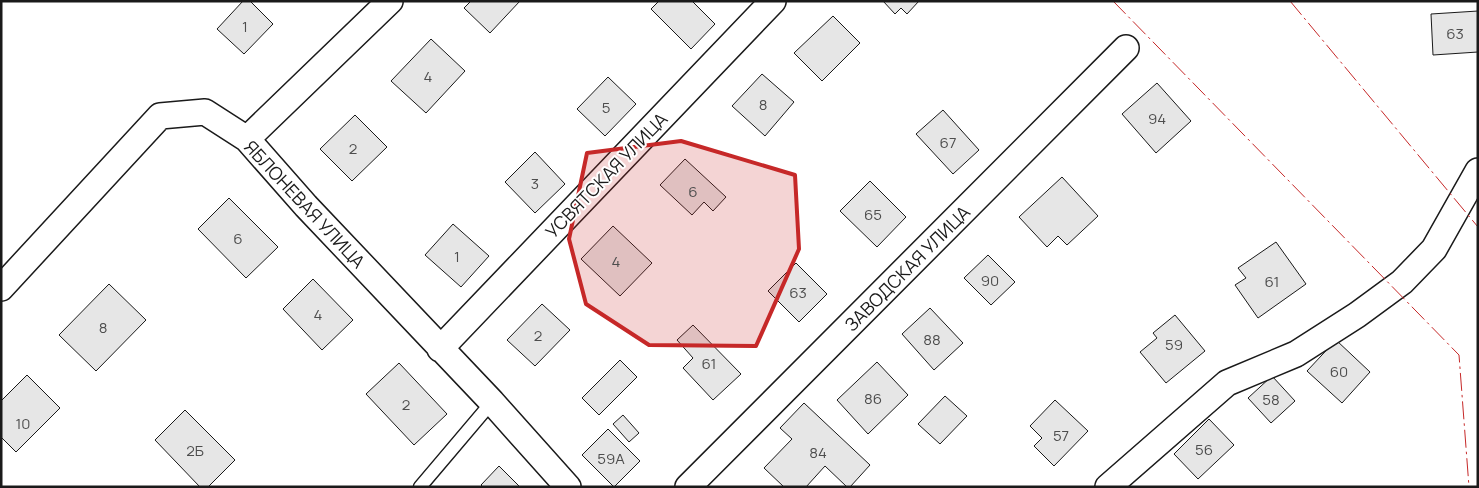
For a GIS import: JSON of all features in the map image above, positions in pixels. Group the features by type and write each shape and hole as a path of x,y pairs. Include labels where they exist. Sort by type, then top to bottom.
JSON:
{"street":[{"path":"246,139 390,1"},
{"name":"УСВЯТСКАЯ УЛИЦА","path":"440,349 773,1"},
{"name":"ЗАВОДСКАЯ УЛИЦА","path":"688,487 1126,48"},
{"name":"ЯБЛОНЕВАЯ УЛИЦА","path":"1,288 160,116 205,112 246,139 306,206 492,402 568,487"},
{"path":"1108,487 1227,383 1296,354 1358,315 1402,282 1434,249 1478,171"}],"lane":[{"path":"420,487 492,402"}],"highlighted area":[{"path":"681,141 795,175 799,249 756,346 649,345 586,304 569,239 587,153"}],"building":[{"path":"243,1 250,1 273,24 244,54 217,29"},
{"path":"471,1 520,1 490,33 464,8"},
{"path":"659,1 692,1 715,24 691,49 651,9"},
{"path":"883,1 919,1 907,14 901,8 895,14"},
{"path":"1478,11 1478,52 1433,55 1431,14"},
{"path":"833,16 860,43 822,81 794,53"},
{"path":"431,39 465,71 426,113 391,81"},
{"path":"762,74 794,102 765,136 732,106"},
{"path":"608,77 636,104 605,136 577,109"},
{"path":"1157,83 1191,121 1156,153 1122,114"},
{"path":"943,110 979,150 953,174 916,134"},
{"path":"355,115 387,147 352,181 320,149"},
{"path":"535,152 565,184 535,213 505,182"},
{"path":"685,159 726,197 713,211 704,202 692,215 660,185"},
{"path":"1062,177 1098,216 1067,245 1058,236 1047,247 1019,217"},
{"path":"870,181 906,217 877,247 840,211"},
{"path":"229,198 278,247 246,278 198,229"},
{"path":"453,224 489,256 461,287 425,255"},
{"path":"613,226 652,263 620,296 581,259"},
{"path":"1276,242 1306,284 1258,318 1235,285 1246,278 1238,268"},
{"path":"988,255 1015,282 991,305 964,278"},
{"path":"796,263 827,294 799,322 768,291"},
{"path":"313,279 353,320 322,350 283,309"},
{"path":"109,284 146,320 96,371 59,335"},
{"path":"542,304 570,330 535,366 507,340"},
{"path":"930,308 963,343 934,370 902,334"},
{"path":"1175,315 1205,351 1166,383 1140,352 1157,338 1153,333"},
{"path":"693,325 741,374 713,400 683,368 693,358 677,340"},
{"path":"1336,340 1370,372 1342,403 1307,371"},
{"path":"620,360 637,377 599,415 582,398"},
{"path":"877,362 908,395 868,434 837,400"},
{"path":"399,363 447,414 414,445 366,394"},
{"path":"27,375 60,408 16,452 1,437 1,401"},
{"path":"1272,376 1295,401 1271,423 1248,398"},
{"path":"945,396 967,416 940,444 918,424"},
{"path":"1055,400 1088,431 1054,466 1034,446 1042,438 1030,426"},
{"path":"804,403 870,465 850,487 847,487 825,466 806,487 784,487 764,468 792,439 780,428"},
{"path":"185,410 235,460 208,487 200,487 155,440"},
{"path":"623,415 639,433 629,442 613,424"},
{"path":"1209,419 1234,445 1198,479 1174,454"},
{"path":"608,429 640,461 614,487 582,455"},
{"path":"499,466 520,487 483,487 481,485"}],"power":[{"path":"1113,1 1459,355 1469,487"},
{"path":"1290,1 1478,227"}]}
